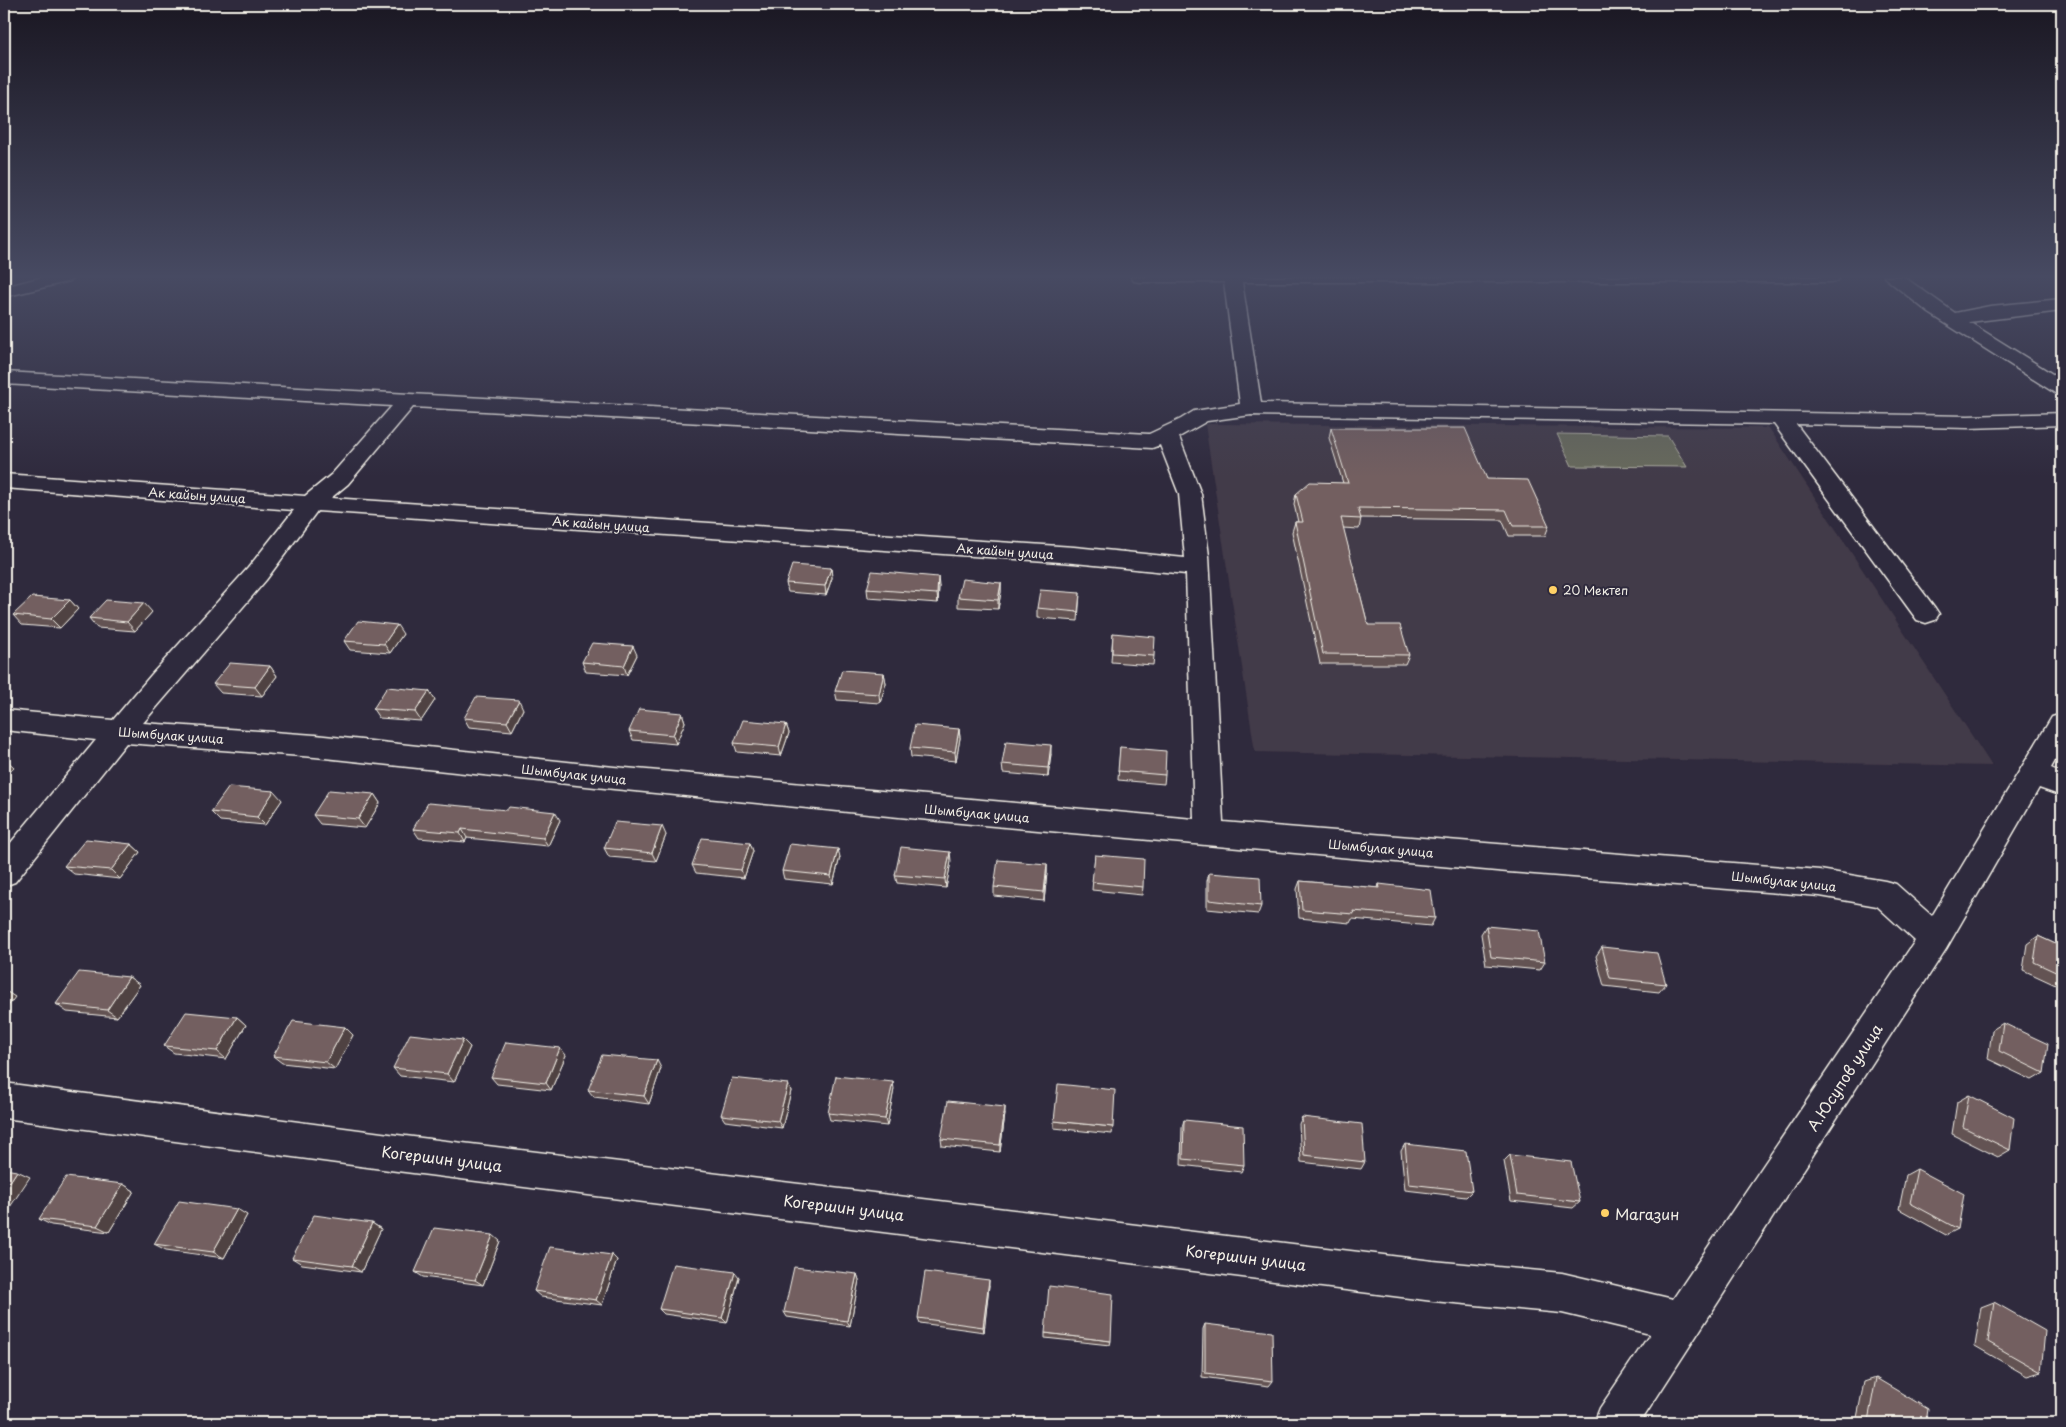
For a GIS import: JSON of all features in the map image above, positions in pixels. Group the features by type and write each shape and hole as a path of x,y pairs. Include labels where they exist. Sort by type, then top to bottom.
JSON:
{"street":[{"path":"1242,344 1251,409"},
{"path":"1991,344 2062,389"},
{"path":"4,378 1152,441 1189,424 1201,415 1251,409 1780,417 1968,422 2062,419"},
{"path":"4,873 122,732 161,681 257,574 312,502 340,479 408,400"},
{"path":"1780,417 1926,614"},
{"path":"1167,434 1190,494 1198,567 1209,833"},
{"name":"Ак кайын улица","path":"4,481 312,502 573,523 1074,556 1198,567"},
{"name":"Шымбулак улица","path":"4,720 122,732 315,746 624,779 1209,833 1820,883 1885,894 1935,939"},
{"name":"А.Юсупов улица","path":"1615,1423 1935,939 2047,779 2062,724"},
{"name":"Когершин улица","path":"4,1101 397,1153 1433,1281 1562,1293 1683,1322"}],"shaded area":[{"name":"20 Мектеп","path":"1205,424 1769,428 1992,766 1255,752"}],"green space":[{"path":"1557,434 1668,436 1687,467 1572,466"}],"building":[{"path":"1331,428 1465,428 1487,479 1528,480 1549,526 1513,526 1506,510 1358,508 1361,519 1341,518 1368,625 1400,625 1409,655 1323,654 1295,522 1303,522 1296,494 1310,482 1348,483"},
{"path":"792,565 831,568 825,586 786,583"},
{"path":"872,571 938,577 937,594 867,589"},
{"path":"962,579 1001,583 998,600 958,597"},
{"path":"1040,590 1080,593 1078,612 1037,608"},
{"path":"32,597 70,600 51,619 13,615"},
{"path":"106,600 144,603 127,622 89,618"},
{"path":"358,621 397,625 384,644 344,641"},
{"path":"1113,633 1155,637 1154,656 1112,653"},
{"path":"592,643 633,646 624,666 582,662"},
{"path":"230,663 270,666 255,687 213,684"},
{"path":"842,670 884,673 879,694 835,691"},
{"path":"387,687 429,691 415,712 373,709"},
{"path":"476,697 519,700 507,722 464,718"},
{"path":"639,709 682,713 673,735 629,731"},
{"path":"743,720 786,724 779,747 734,743"},
{"path":"915,725 959,729 955,752 910,748"},
{"path":"1006,741 1051,745 1048,768 1002,764"},
{"path":"1120,747 1166,751 1165,775 1118,771"},
{"path":"229,787 274,791 257,817 211,812"},
{"path":"329,790 374,794 358,819 313,815"},
{"path":"428,803 507,810 509,807 555,812 543,838 462,829 460,833 413,829"},
{"path":"615,822 662,826 652,853 604,848"},
{"path":"702,838 750,843 741,870 692,865"},
{"path":"86,839 131,844 111,870 64,866"},
{"path":"790,844 838,849 831,876 782,871"},
{"path":"901,847 950,852 945,879 895,875"},
{"path":"1095,855 1144,859 1143,887 1092,882"},
{"path":"998,860 1047,864 1044,892 994,887"},
{"path":"1209,873 1260,877 1261,906 1209,900"},
{"path":"1300,881 1380,888 1379,884 1431,890 1435,918 1353,911 1354,914 1302,910"},
{"path":"1486,926 1539,931 1545,962 1491,957"},
{"path":"2038,936 2062,947 2062,975 2034,962"},
{"path":"1602,947 1657,953 1666,984 1610,978"},
{"path":"79,972 129,977 107,1010 56,1004"},
{"path":"186,1012 237,1017 217,1051 164,1046"},
{"path":"293,1021 345,1027 326,1062 273,1056"},
{"path":"2003,1023 2048,1044 2044,1073 1999,1051"},
{"path":"410,1034 463,1040 447,1074 393,1068"},
{"path":"506,1042 560,1048 546,1083 491,1077"},
{"path":"602,1055 657,1060 644,1096 588,1090"},
{"path":"836,1076 893,1082 885,1119 828,1113"},
{"path":"732,1078 788,1084 778,1121 721,1115"},
{"path":"1058,1084 1115,1090 1113,1127 1054,1121"},
{"path":"1969,1095 2014,1118 2010,1150 1963,1127"},
{"path":"948,1101 1005,1107 1000,1145 941,1139"},
{"path":"1302,1117 1362,1124 1365,1162 1304,1155"},
{"path":"1184,1120 1243,1126 1244,1165 1183,1159"},
{"path":"1405,1144 1466,1151 1472,1191 1409,1184"},
{"path":"1510,1155 1571,1162 1580,1202 1517,1195"},
{"path":"4,1169 17,1171 4,1191"},
{"path":"1917,1169 1964,1194 1958,1229 1910,1203"},
{"path":"66,1177 123,1184 97,1226 39,1219"},
{"path":"179,1201 237,1209 213,1252 154,1244"},
{"path":"314,1215 372,1223 352,1266 292,1258"},
{"path":"434,1228 493,1235 475,1280 415,1272"},
{"path":"550,1247 612,1255 596,1300 534,1291"},
{"path":"673,1264 735,1272 722,1318 659,1309"},
{"path":"794,1267 857,1274 847,1321 784,1312"},
{"path":"925,1272 989,1280 983,1327 918,1318"},
{"path":"1049,1286 1113,1294 1111,1341 1045,1333"},
{"path":"1994,1302 2045,1331 2041,1372 1988,1342"},
{"path":"1205,1324 1272,1332 1273,1381 1205,1373"},
{"path":"1876,1378 1928,1409 1926,1423 1872,1423 1868,1421"}],"place":[{"name":"20 Мектеп","path":"1553,590"},
{"name":"Магазин","path":"1605,1213"}]}
